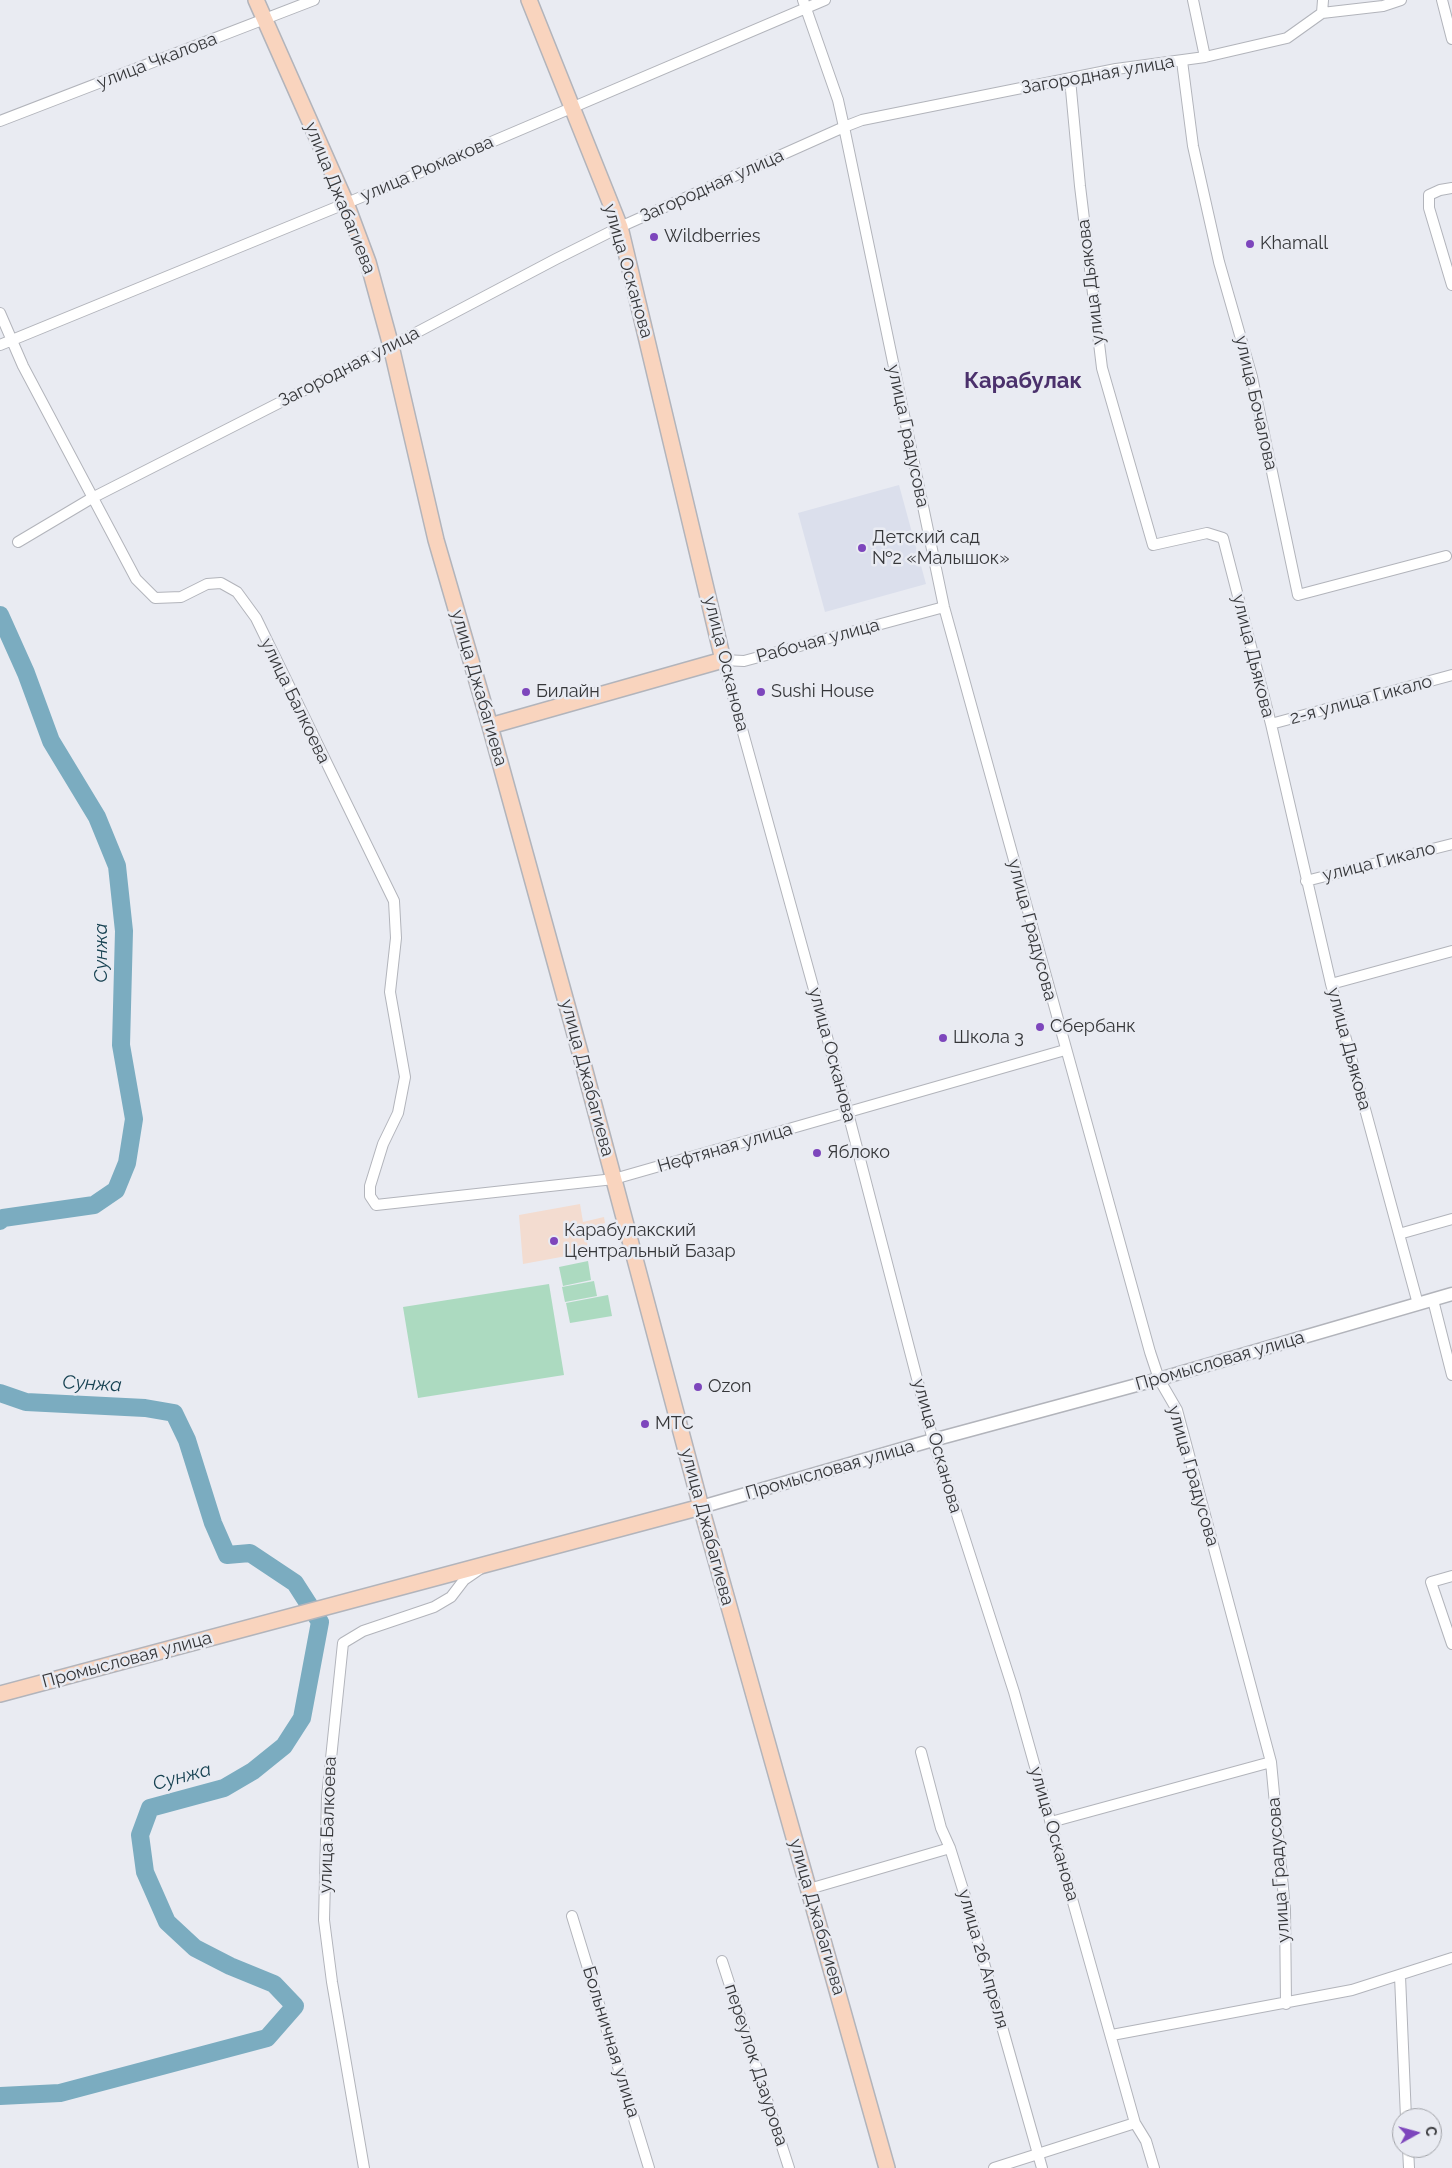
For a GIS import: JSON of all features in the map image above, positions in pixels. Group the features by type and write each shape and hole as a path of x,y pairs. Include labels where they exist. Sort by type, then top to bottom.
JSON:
{"main road":[{"name":"улица Джабагиева","path":"256,0 346,203 368,262 391,346 436,540 490,726 614,1179 701,1507 887,2168"},
{"name":"улица Осканова","path":"529,0 620,227 723,660"},
{"name":"Рабочая улица","path":"490,726 723,660"},
{"name":"Промысловая улица","path":"0,1694 482,1567 701,1507"}],"street":[{"name":"улица Чкалова","path":"0,121 314,0"},
{"name":"улица Рюмакова","path":"0,345 346,203 573,107 804,4 825,0"},
{"path":"1193,0 1205,57"},
{"path":"1322,13 1323,0"},
{"name":"Загородная улица","path":"18,542 92,498 620,227 844,127 862,120 1070,79 1116,68 1205,57 1288,38 1322,13 1383,6 1401,0"},
{"path":"1442,0 1452,39"},
{"name":"улица Градусова","path":"804,4 838,100 944,607 1065,1050 1159,1379 1177,1410 1271,1762 1285,1909 1286,2004"},
{"name":"улица Бочалова","path":"1182,61 1193,146 1219,262 1252,377 1298,595 1446,556"},
{"name":"улица Дьякова","path":"1070,79 1102,368 1153,545 1207,534 1224,538 1271,724 1331,984 1418,1304"},
{"path":"1452,188 1440,190 1429,195 1429,208 1452,285"},
{"name":"улица Балкоева","path":"0,313 13,340 22,366 136,579 155,598 181,597 207,584 220,583 237,592 256,618 394,901 397,929 390,992 405,1077 398,1112 383,1144 370,1186 370,1196 376,1205"},
{"name":"Рабочая улица","path":"723,660 744,661 944,607"},
{"name":"улица Осканова","path":"723,660 848,1113 933,1440 1014,1692 1112,2035 1135,2123 1146,2141 1154,2168"},
{"name":"2-я улица Гикало","path":"1271,724 1452,675"},
{"name":"улица Гикало","path":"1306,880 1452,844"},
{"path":"1331,984 1452,951"},
{"name":"Нефтяная улица","path":"376,1205 614,1179 1065,1050"},
{"path":"1399,1234 1452,1219"},
{"name":"Промысловая улица","path":"701,1507 933,1440 1159,1379 1452,1294"},
{"path":"1432,1300 1452,1375"},
{"name":"улица Балкоева","path":"364,2168 332,1982 324,1920 328,1797 343,1642 363,1631 434,1607 451,1597 464,1580 482,1567"},
{"path":"1452,1576 1431,1582 1452,1644"},
{"name":"улица 26 Апреля","path":"921,1752 941,1828 950,1848 1042,2168"},
{"path":"1051,1822 1271,1762"},
{"path":"809,1889 950,1848"},
{"name":"Больничная улица","path":"572,1916 649,2168"},
{"path":"1112,2035 1204,2017 1286,2004 1352,1990 1452,1958"},
{"name":"переулок Дзаурова","path":"722,1961 789,2168"},
{"path":"1400,1976 1406,2108"},
{"path":"994,2168 1135,2123"}],"shaded area":[{"name":"Детский сад №2 «Малышок»","path":"899,485 926,584 825,612 798,513"},
{"name":"Карабулакский Центральный Базар","path":"580,1204 583,1222 604,1217 605,1223 586,1230 588,1252 523,1264 519,1215"}],"green space":[{"path":"588,1261 591,1280 563,1286 559,1267"},
{"path":"594,1281 597,1296 565,1302 562,1287"},
{"path":"549,1284 564,1375 418,1398 403,1307"},
{"path":"608,1295 612,1316 570,1323 566,1303"}],"waterway":[{"name":"Сунжа","path":"0,615 26,673 51,741 97,817 117,866 124,931 121,1045 134,1119 127,1163 116,1190 94,1205 3,1218 0,1221"},
{"name":"Сунжа","path":"0,1393 26,1402 145,1408 174,1413 187,1440 213,1523 227,1555 250,1553 295,1583 320,1622 302,1718 284,1746 253,1771 224,1788 150,1808 140,1835 145,1872 167,1922 195,1948 230,1966 274,1984 295,2006 267,2038 60,2093 0,2096"}],"place":[{"name":"Wildberries","path":"654,237"},
{"name":"Khamall","path":"1250,244"},
{"name":"Детский сад №2 «Малышок»","path":"862,548"},
{"name":"Билайн","path":"526,692"},
{"name":"Sushi House","path":"761,692"},
{"name":"Сбербанк","path":"1040,1027"},
{"name":"Школа 3","path":"943,1038"},
{"name":"Яблоко","path":"817,1153"},
{"name":"Карабулакский Центральный Базар","path":"554,1241"},
{"name":"Ozon","path":"698,1387"},
{"name":"МТС","path":"645,1424"}],"district":[{"name":"Карабулак","path":"1023,381"}]}
